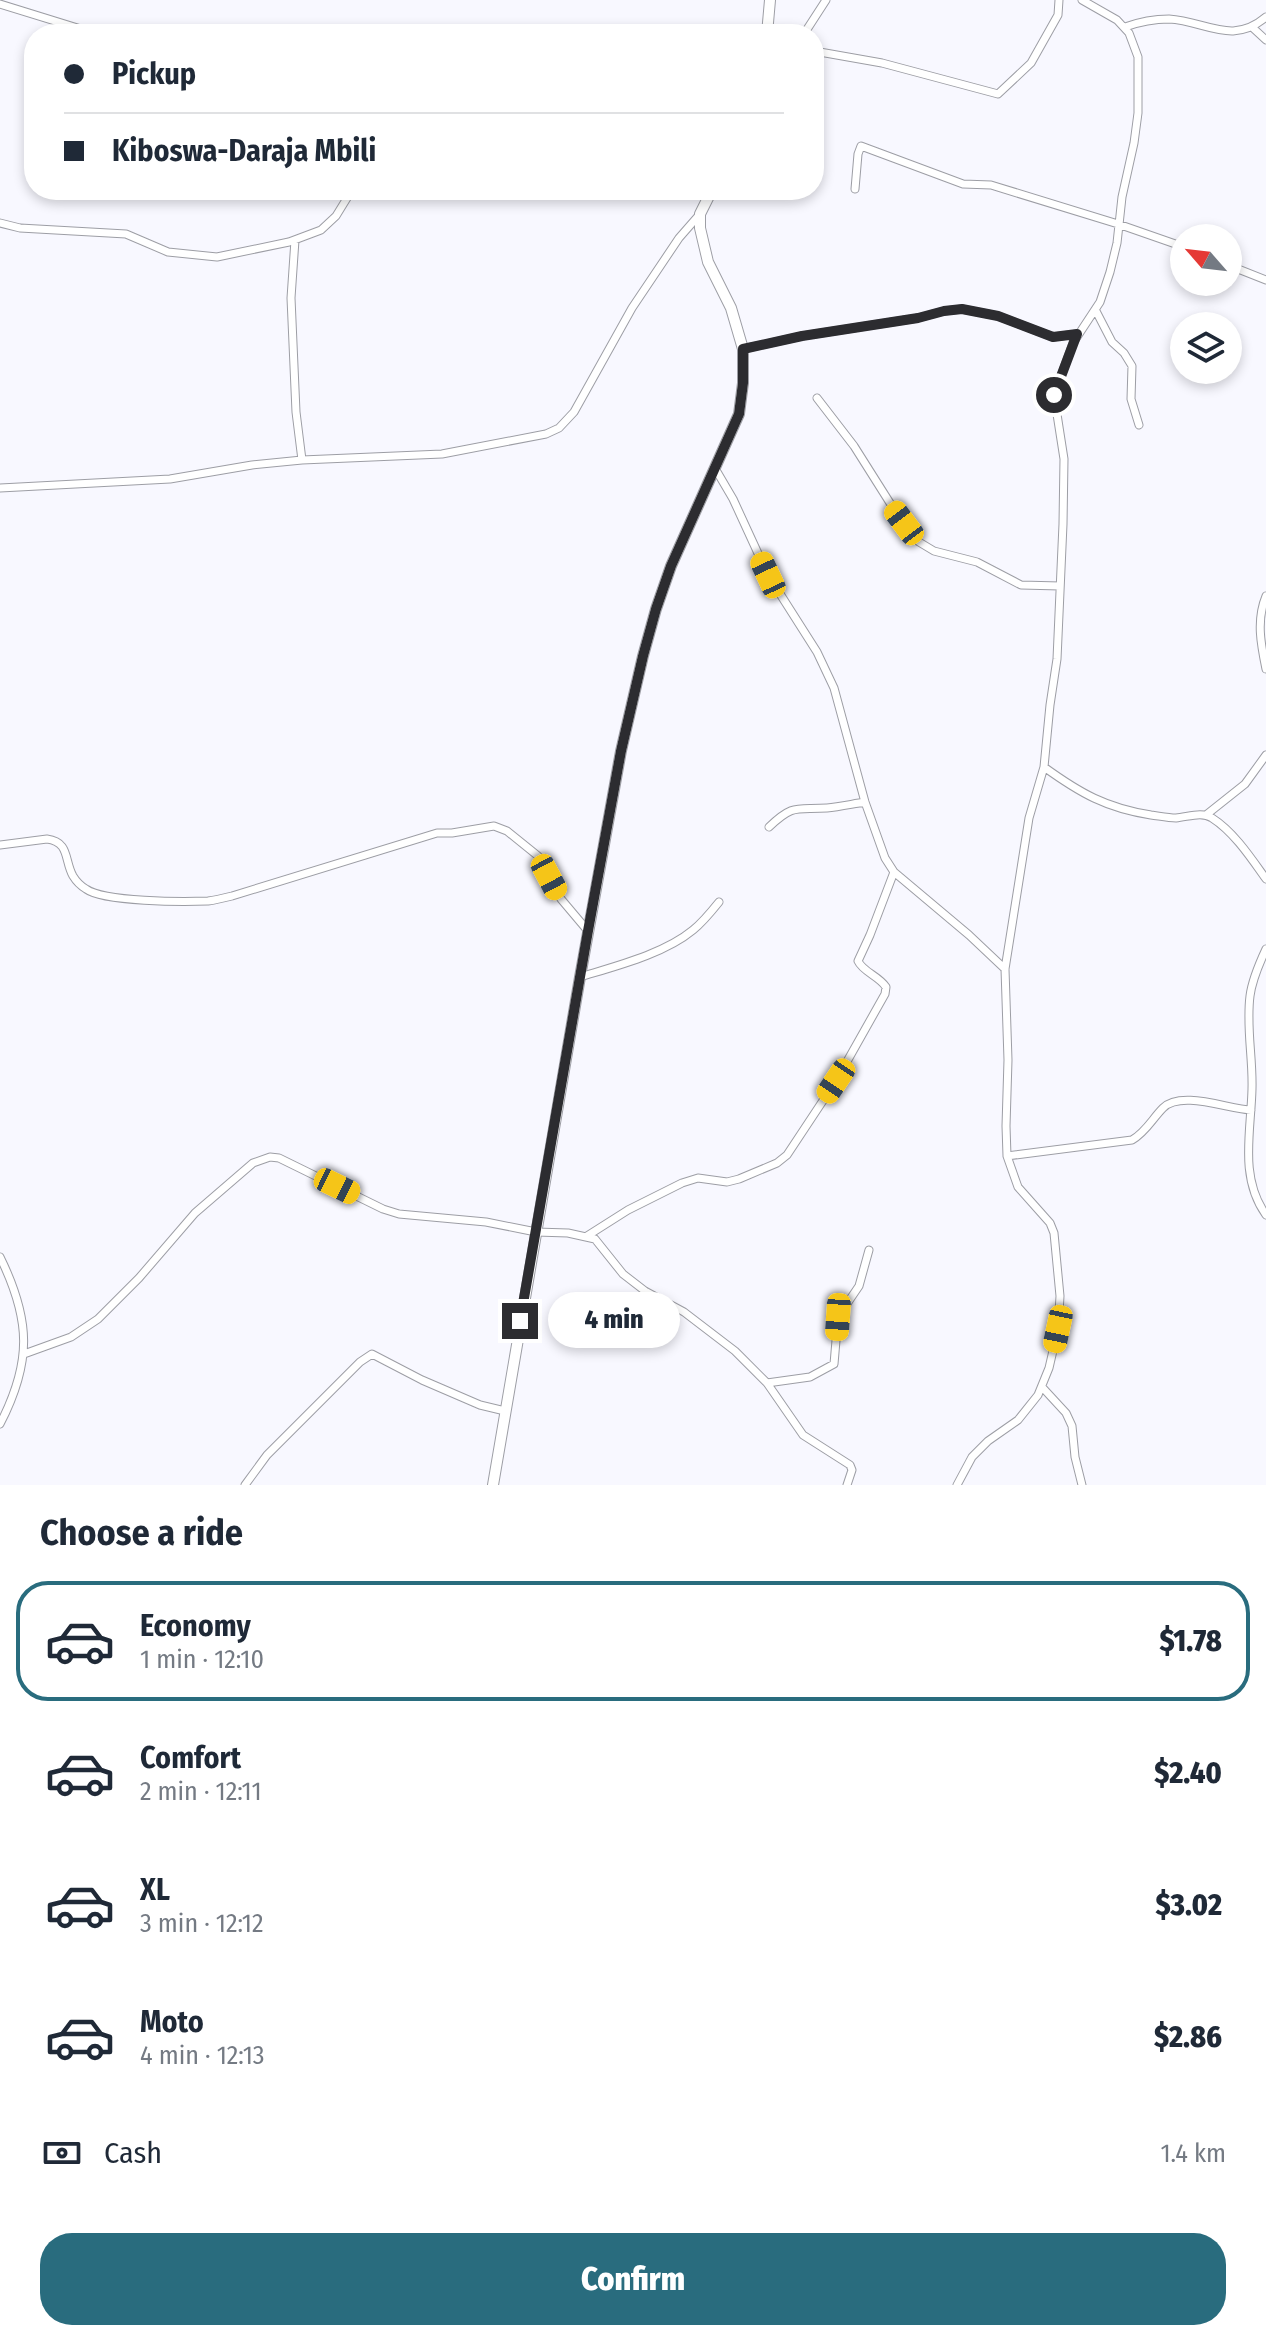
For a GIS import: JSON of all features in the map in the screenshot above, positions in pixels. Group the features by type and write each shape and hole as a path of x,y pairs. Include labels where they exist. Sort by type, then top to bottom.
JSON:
{"main road":[{"path":"768,24 770,0"},
{"path":"493,1485 621,751 649,632 671,566 739,414 743,349 731,308 708,262 700,228 700,214 707,200"}],"street":[{"path":"810,24 826,0"},
{"path":"824,53 882,63 998,94 1031,63 1058,15 1059,0"},
{"path":"957,1485 972,1457 988,1441 1018,1420 1038,1395 1049,1368 1058,1329 1060,1296 1054,1233 1050,1223 1018,1187 1007,1156 1005,969 1029,818 1044,767 1057,659 1064,459 1054,395 1077,334 1096,311 1110,272 1134,143 1139,98 1138,57 1129,33 1108,14 1082,0"},
{"path":"0,4 65,24"},
{"path":"1125,27 1138,22 1166,19 1219,32 1253,28 1266,17"},
{"path":"1253,28 1266,40"},
{"path":"855,189 861,146 963,184 991,185 1170,242"},
{"path":"0,223 20,228 126,234 168,252 217,257 295,240 321,230 346,200"},
{"path":"0,488 170,479 302,460 442,454 532,438 559,428 574,412 647,284 700,214"},
{"path":"295,240 291,298 296,412 302,460"},
{"path":"1242,271 1266,280"},
{"path":"743,349 962,309 998,316 1053,337 1077,334"},
{"path":"1096,311 1112,342 1132,366 1131,399 1139,425"},
{"path":"817,398 854,446 919,542 934,551 977,562 1021,585 1060,586"},
{"path":"716,470 768,575 827,672 877,840 894,872 1005,969"},
{"path":"1266,596 1260,620 1266,669"},
{"path":"1044,767 1082,794 1124,810 1173,818 1206,815 1245,784 1266,755"},
{"path":"769,827 793,809 865,802"},
{"path":"1206,815 1224,827 1266,879"},
{"path":"0,845 55,840 65,849 72,876 89,892 110,898 209,901 437,833 494,826 507,831 538,856 561,899 588,931"},
{"path":"587,1236 628,1210 682,1183 698,1178 727,1182 739,1179 777,1163 787,1155 836,1081 885,994 883,982 858,961 894,872"},
{"path":"580,977 668,945 691,932 719,902"},
{"path":"1266,949 1250,997 1252,1086 1247,1148 1255,1196 1266,1215"},
{"path":"1007,1156 1132,1140 1163,1108 1175,1102 1206,1102 1251,1110"},
{"path":"24,1354 71,1337 98,1319 139,1278 195,1213 253,1163 270,1157 279,1158 399,1214 587,1236 601,1244 623,1274 645,1291 684,1312 735,1351 767,1383 803,1435 850,1465 852,1470 847,1485"},
{"path":"767,1383 810,1377 834,1364 838,1317 859,1286 869,1250"},
{"path":"0,1257 21,1314 24,1354 18,1386 0,1424"},
{"path":"245,1485 267,1455 360,1362 372,1354 453,1394 494,1410 505,1411"},
{"path":"1042,1387 1066,1413 1072,1426 1082,1485"}],"route":[{"path":"520,1321 621,751 643,656 671,566 739,414 743,349 962,309 998,316 1053,337 1077,334 1054,395"}]}
